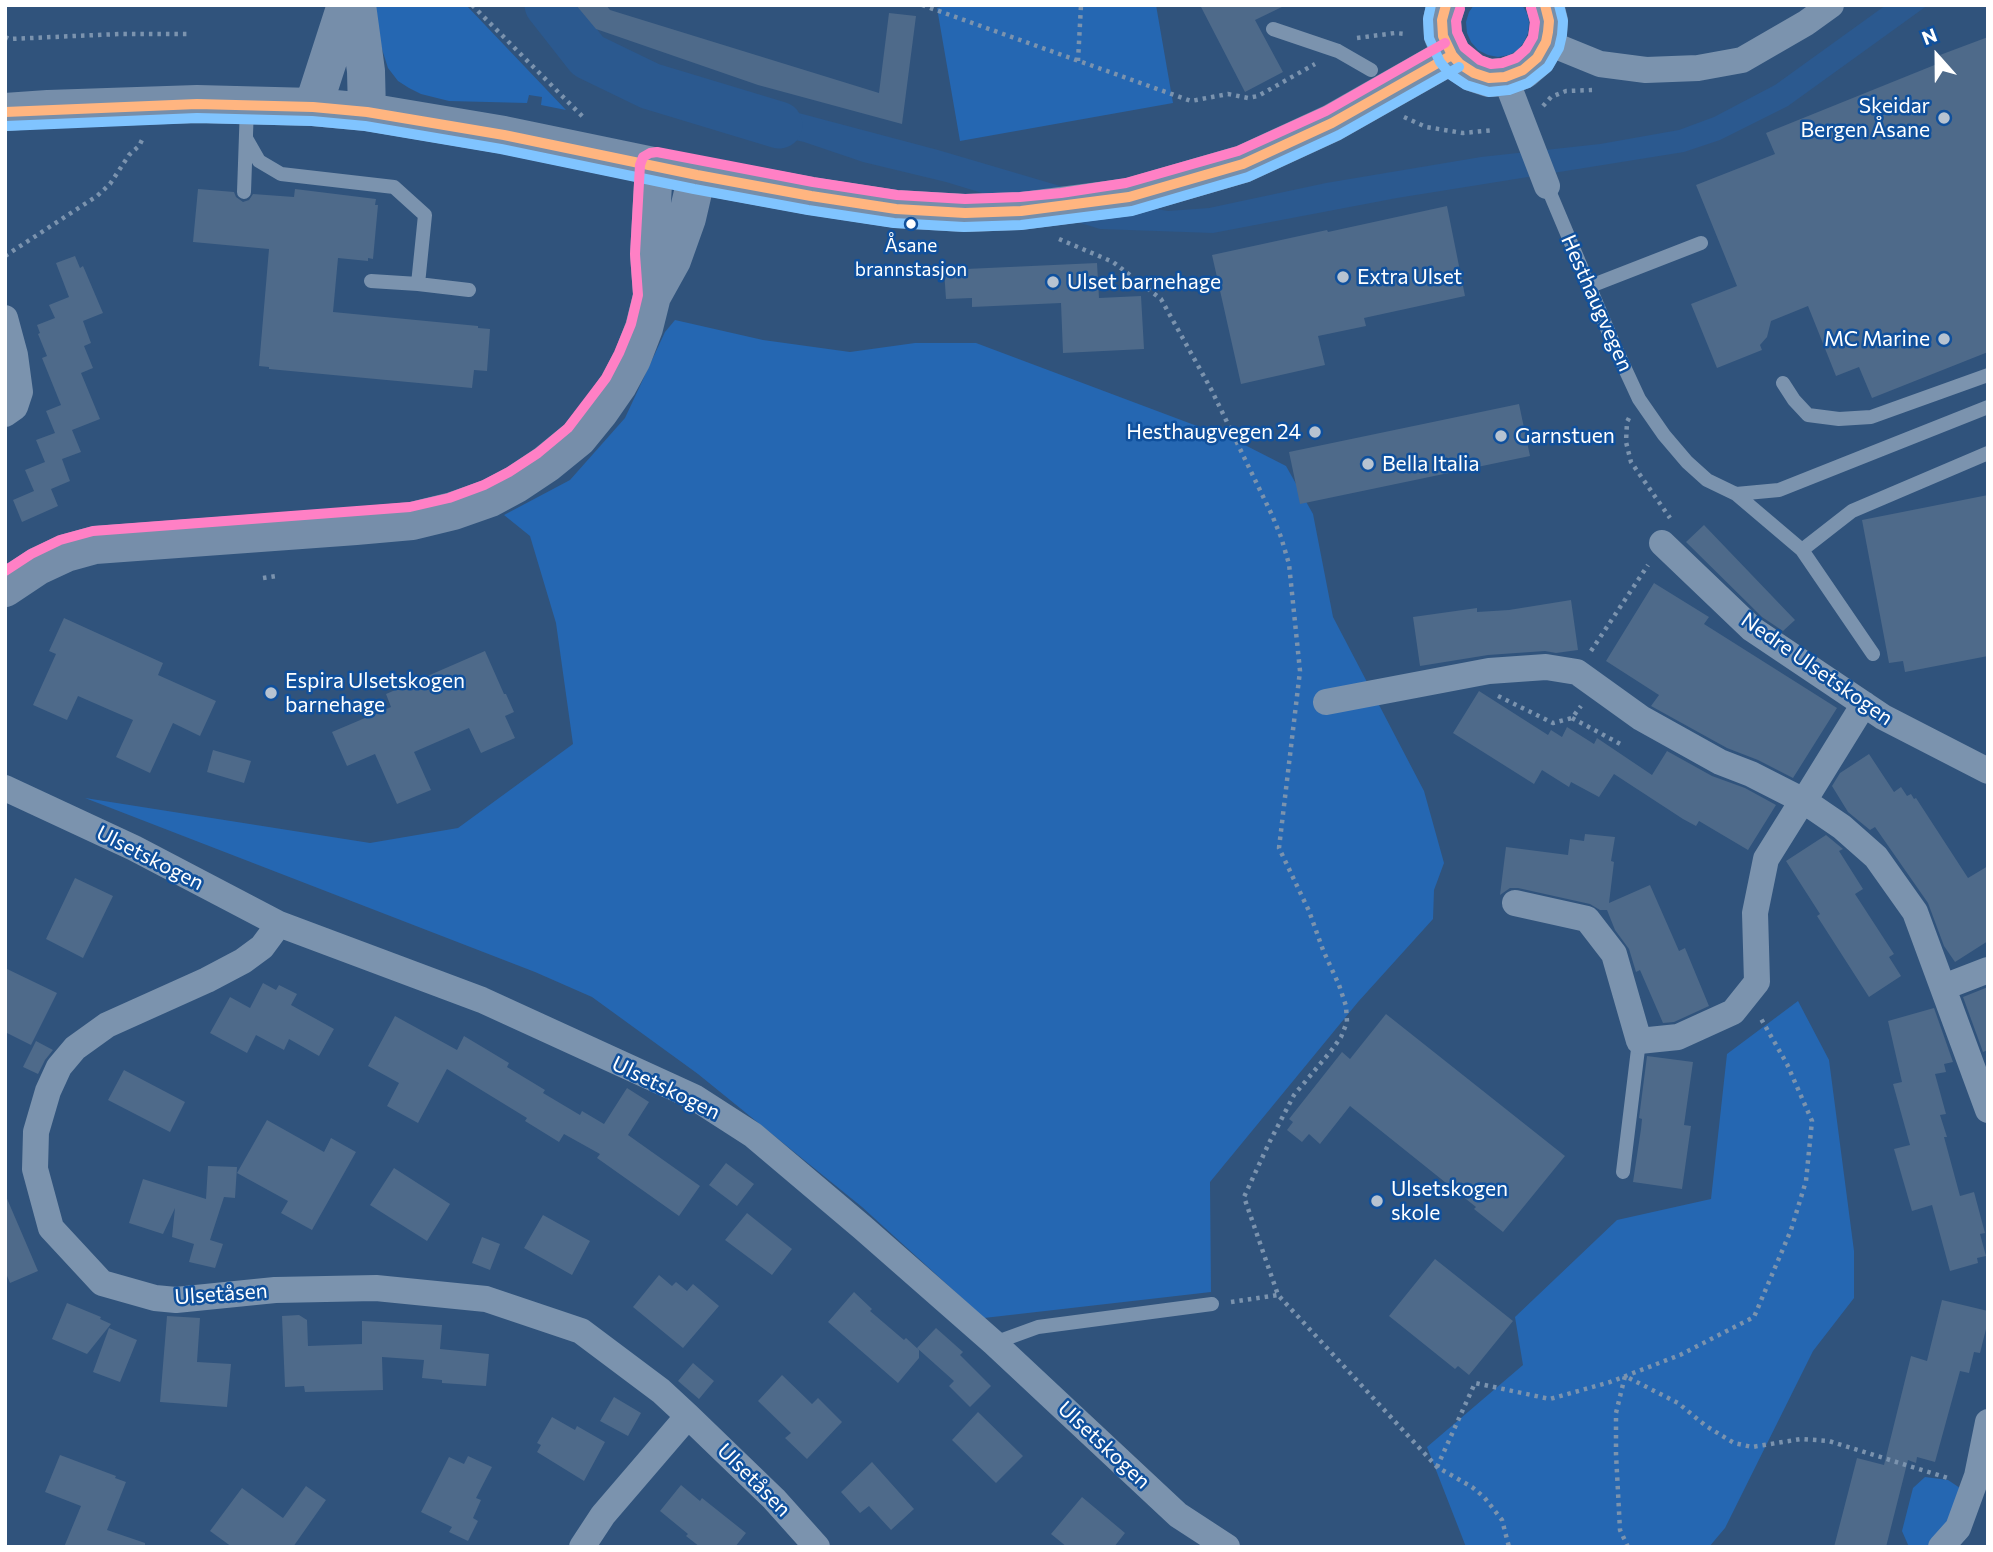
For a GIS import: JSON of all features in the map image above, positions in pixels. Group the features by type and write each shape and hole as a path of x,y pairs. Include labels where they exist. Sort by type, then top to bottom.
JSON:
{"main road":[{"path":"313,107 346,5"},
{"path":"357,5 366,71 367,113"},
{"path":"1446,5 1442,20 1443,36 1452,55 1474,73 1489,78 1505,77 1523,70 1537,58 1545,24"},
{"path":"5,112 183,105 247,123 313,107 503,135 697,175 896,209 965,213 1021,211 1129,197 1243,164 1332,123 1452,55"},
{"path":"652,296 649,256 654,166"},
{"path":"5,588 38,566 66,553 95,545 412,521 490,498 516,484 578,438 618,385 644,328 652,296 672,260 684,228 697,175"}],"street":[{"path":"1545,24 1600,64 1646,70 1698,68 1742,60 1806,23 1830,5"},
{"name":"Hesthaugvegen","path":"1505,77 1547,186"},
{"path":"5,318 15,355 20,392 15,407 5,414"},
{"name":"Nedre Ulsetskogen","path":"1662,543 1752,629 1883,717 1988,771"},
{"path":"1326,702 1489,671 1546,667 1587,679 1665,732 1804,802 1842,827 1876,857 1914,912 1988,1110"},
{"path":"1515,902 1587,919 1614,954 1639,1041 1678,1037 1732,1012 1757,982 1755,913 1766,859 1864,704"},
{"name":"Ulsetskogen","path":"5,788 134,848 279,925 482,1000 694,1097 753,1135 994,1343 1178,1514 1227,1547"},
{"name":"Ulsetåsen","path":"279,925 262,947 243,961 107,1025 75,1048 59,1067 48,1091 36,1132 34,1168 51,1228 102,1283 155,1298 176,1300 275,1290 376,1288 486,1299 582,1331 661,1391 774,1499 817,1547"},
{"path":"1944,987 1988,970"},
{"path":"582,1547 603,1515 688,1416"},
{"path":"1941,1547 1958,1528 1978,1476 1988,1422"}],"lane":[{"path":"1273,29 1338,51 1371,70"},
{"path":"244,192 247,123"},
{"path":"247,123 259,161 281,174 394,187 425,215 418,284"},
{"name":"Hesthaugvegen","path":"1547,186 1639,399 1664,435 1707,480 1736,494 1802,550 1873,654"},
{"path":"1588,286 1701,243"},
{"path":"371,281 469,290"},
{"path":"1783,383 1808,415 1839,419 1871,417 1988,375"},
{"path":"1736,494 1779,491 1988,407"},
{"path":"1802,550 1852,511 1988,453"},
{"path":"1623,1172 1639,1041"},
{"path":"994,1343 1038,1327 1212,1304"}],"path":[{"path":"472,5 584,118"},
{"path":"922,5 1192,102 1228,94 1258,96 1338,51 1348,41 1395,33 1406,34"},
{"path":"1079,61 1081,5"},
{"path":"5,37 188,34"},
{"path":"1540,110 1551,97 1566,90 1605,90"},
{"path":"1401,115 1426,127 1463,133 1494,130"},
{"path":"5,256 97,196 110,184 147,133"},
{"path":"1053,235 1112,262 1161,299 1235,440 1276,526 1289,564 1300,671 1279,848 1309,911 1322,950 1339,985 1346,1006 1347,1021 1341,1037 1331,1051 1294,1095 1244,1197 1278,1295 1437,1466 1472,1486 1484,1497 1502,1520 1509,1547"},
{"path":"1572,718 1587,679 1662,543 1676,527 1632,462 1626,442 1627,422 1639,399"},
{"path":"263,578 276,576"},
{"path":"1497,696 1553,723 1572,718 1624,746"},
{"path":"1437,1466 1475,1383 1550,1399 1625,1376 1680,1355 1754,1317 1791,1230 1806,1181 1812,1121 1787,1064 1747,995"},
{"path":"1212,1304 1278,1295"},
{"path":"1625,1376 1678,1403 1706,1426 1734,1443 1752,1447 1801,1440 1829,1441 1973,1487"},
{"path":"1625,1376 1616,1413 1616,1454 1620,1530 1628,1547"}],"shaded area":[{"path":"368,5 466,5 566,110 541,105 542,97 529,95 527,103 449,101 409,88 398,81 388,68"},
{"path":"951,5 1156,5 1173,103 960,141 937,8"},
{"path":"1474,5 1522,5 1529,22 1528,33 1518,50 1498,57 1478,50 1467,33 1466,22"},
{"path":"1886,5 1928,5 1788,106 1720,140 1684,152 1397,198 1213,233 1100,229 946,182 863,162 804,142 704,119 727,94 938,150 1111,201 1168,211 1209,208 1326,183 1481,157 1600,144 1679,130 1714,117 1775,85"},
{"path":"675,320 763,340 850,352 915,343 976,343 1237,441 1286,466 1313,514 1333,617 1424,791 1444,863 1434,890 1433,919 1358,1002 1210,1182 1211,1292 984,1318 862,1207 698,1074 592,997 535,972 85,798 370,843 458,828 573,744 556,623 530,536 504,515 570,480 625,418 665,332"},
{"path":"1798,1001 1829,1060 1854,1251 1854,1298 1813,1351 1725,1528 1709,1547 1466,1547 1427,1447 1523,1365 1515,1317 1617,1220 1711,1199 1727,1054"},
{"path":"1925,1477 1948,1480 1960,1488 1963,1496 1934,1547 1909,1547 1902,1531 1913,1488"}],"building":[{"path":"576,5 606,5 610,10 879,93 889,13 916,16 902,124 758,85 596,29"},
{"path":"1200,5 1286,5 1255,20 1283,72 1245,92"},
{"path":"1988,37 1988,352 1872,398 1859,367 1836,376 1808,306 1771,321 1767,337 1760,345 1762,350 1717,368 1691,304 1737,286 1696,185 1775,154 1766,133 1942,62 1940,55"},
{"path":"198,189 234,192 243,202 249,200 253,194 294,197 295,189 376,199 375,205 378,205 373,259 368,258 368,261 338,258 333,312 490,329 487,371 474,370 472,388 259,366 269,249 193,242"},
{"path":"1447,206 1465,296 1364,318 1366,326 1318,336 1325,365 1241,384 1212,255"},
{"path":"75,256 80,268 83,266 103,313 83,321 91,343 84,346 93,368 81,373 100,419 72,430 81,452 62,459 70,481 51,489 58,506 22,522 13,500 34,491 25,470 45,462 36,440 55,433 46,411 61,405 42,358 47,356 37,325 55,318 49,305 69,297 56,263"},
{"path":"1097,263 1099,298 1141,296 1144,349 1063,353 1061,303 972,307 972,298 946,299 944,270"},
{"path":"1519,404 1530,456 1300,504 1289,452"},
{"path":"1988,495 1988,656 1905,672 1903,661 1889,663 1862,520"},
{"path":"1704,525 1795,620 1783,631 1762,617 1686,542"},
{"path":"1654,583 1709,617 1704,624 1837,708 1793,778 1727,748 1651,706 1659,695 1606,661"},
{"path":"1571,600 1578,650 1488,655 1420,666 1413,617 1477,608 1477,612 1509,610"},
{"path":"64,618 163,663 158,675 216,701 200,736 173,723 150,773 116,757 133,720 78,696 67,720 33,705 56,654 49,651"},
{"path":"485,651 514,712 505,716 515,738 481,753 469,728 414,752 431,790 397,804 375,754 347,766 332,732 391,707 386,694"},
{"path":"1479,691 1548,735 1551,730 1562,737 1567,727 1594,744 1597,738 1652,775 1667,751 1712,776 1745,788 1776,805 1748,850 1699,821 1696,826 1683,819 1614,774 1599,797 1571,782 1569,787 1542,770 1534,784 1453,733"},
{"path":"213,750 251,761 244,783 207,772"},
{"path":"1869,754 1894,792 1901,787 1907,796 1911,794 1916,798 1968,878 1988,866 1988,941 1955,962 1944,946 1928,903 1875,827 1870,830 1848,812 1832,786 1840,773"},
{"path":"1585,834 1615,837 1609,903 1650,885 1679,951 1685,948 1709,1006 1674,1022 1663,1023 1640,970 1636,972 1629,949 1615,930 1607,910 1518,888 1510,888 1500,895 1506,847 1568,855 1570,839 1584,841"},
{"path":"1826,835 1843,849 1839,851 1863,889 1855,894 1894,954 1889,957 1901,976 1869,997 1817,916 1820,914 1786,861"},
{"path":"75,878 113,896 83,958 46,939"},
{"path":"5,968 57,993 31,1045 5,1032"},
{"path":"263,983 276,990 279,985 297,994 291,1005 334,1029 319,1056 289,1039 284,1050 256,1035 247,1053 210,1033 230,997 250,1008"},
{"path":"1988,987 1988,1050 1983,1052 1963,997"},
{"path":"1934,1008 1953,1062 1944,1064 1946,1072 1935,1074 1946,1114 1940,1115 1947,1137 1944,1137 1960,1196 1974,1192 1985,1233 1980,1234 1986,1256 1977,1258 1978,1263 1950,1271 1932,1205 1912,1211 1894,1149 1910,1145 1893,1084 1902,1082 1888,1021"},
{"name":"Ulsetskogen skole","path":"1386,1014 1565,1156 1503,1232 1474,1209 1476,1207 1350,1106 1320,1144 1309,1134 1302,1142 1287,1130 1293,1122 1289,1119 1342,1052 1350,1059"},
{"path":"395,1016 457,1050 464,1036 509,1063 507,1067 545,1090 543,1093 580,1115 582,1111 604,1124 627,1088 649,1102 628,1135 700,1186 679,1216 597,1158 600,1154 564,1134 559,1142 525,1121 527,1118 447,1069 418,1123 387,1106 399,1083 368,1066"},
{"path":"36,1041 53,1050 38,1074 23,1067"},
{"path":"1647,1056 1693,1062 1684,1125 1691,1126 1682,1189 1633,1182"},
{"path":"124,1070 185,1102 170,1132 108,1100"},
{"path":"267,1120 324,1152 331,1138 356,1152 312,1230 281,1213 288,1201 237,1173"},
{"path":"726,1163 754,1184 737,1206 709,1185"},
{"path":"208,1166 237,1167 235,1198 224,1197 210,1240 223,1244 215,1268 189,1262 194,1244 172,1237 175,1208 163,1234 129,1223 143,1179 206,1199"},
{"path":"394,1168 450,1204 427,1241 370,1205"},
{"path":"5,1194 38,1271 10,1283 5,1271"},
{"path":"747,1213 792,1249 772,1275 725,1240"},
{"path":"543,1215 590,1241 572,1275 524,1248"},
{"path":"482,1237 500,1244 490,1270 472,1263"},
{"path":"1435,1259 1513,1321 1469,1375 1458,1366 1455,1369 1389,1316"},
{"path":"659,1275 672,1286 676,1282 687,1291 693,1284 719,1306 683,1348 633,1307"},
{"path":"854,1292 872,1309 870,1311 919,1350 919,1358 898,1383 828,1322"},
{"path":"1942,1300 1988,1311 1988,1321 1980,1353 1974,1352 1969,1373 1960,1371 1935,1462 1917,1457 1916,1463 1908,1460 1886,1547 1834,1547 1857,1458 1884,1465 1911,1356 1927,1361"},
{"path":"67,1303 111,1324 87,1354 52,1339"},
{"path":"299,1315 307,1320 308,1346 362,1344 362,1321 442,1325 440,1349 489,1354 486,1386 442,1383 442,1380 422,1378 424,1360 382,1357 383,1390 305,1392 304,1386 285,1387 282,1316"},
{"path":"167,1316 200,1318 197,1362 231,1364 227,1407 160,1402"},
{"path":"109,1328 137,1340 120,1382 93,1372"},
{"path":"936,1328 963,1352 960,1355 991,1386 970,1407 949,1386 954,1381 917,1348"},
{"path":"693,1363 714,1381 699,1399 678,1381"},
{"path":"782,1375 812,1404 818,1398 842,1422 807,1459 785,1438 791,1433 758,1401"},
{"path":"614,1397 641,1413 628,1436 600,1421"},
{"path":"978,1412 1023,1456 996,1483 952,1440"},
{"path":"552,1417 575,1430 577,1426 605,1442 584,1481 537,1452 541,1445 537,1443"},
{"path":"60,1455 126,1482 107,1530 145,1543 145,1547 64,1547 81,1506 45,1492"},
{"path":"468,1456 492,1467 476,1498 481,1500 473,1518 478,1521 468,1541 449,1532 452,1527 421,1512 449,1457 464,1464"},
{"path":"872,1462 914,1509 891,1530 869,1506 860,1513 841,1492"},
{"path":"681,1485 746,1533 735,1547 700,1547 660,1511"},
{"path":"306,1486 326,1500 293,1547 232,1547 210,1531 242,1488 283,1518"},
{"path":"1082,1497 1125,1533 1114,1547 1067,1547 1051,1534"}],"waterway":[{"path":"548,5 588,56 650,86 779,125"}],"transit line":[{"path":"1431,5 1428,19 1429,38 1440,62 1451,75 1466,85 1489,92 1509,90 1528,83 1548,67 1559,48 1562,35 1563,21 1559,5"},
{"path":"1446,5 1442,20 1443,36 1452,55 1474,73 1489,78 1505,77 1523,70 1537,58 1548,32 1549,21 1545,5"},
{"path":"1460,9 1456,21 1457,32 1464,47 1480,60 1491,64 1516,58 1526,49 1533,37 1535,22 1531,8"},
{"path":"5,571 60,540 93,531 410,507 449,498 509,472 538,453 568,428 606,378 619,353 631,324 638,295 635,254 640,165 643,157 650,153 657,152 897,195 965,199 1061,193 1126,183 1238,151 1326,111 1445,43"},
{"path":"5,112 197,104 313,107 367,112 504,135 811,196 896,209 965,213 1021,211 1129,197 1243,164 1332,123 1452,55"},
{"path":"6,126 197,118 312,121 365,126 501,149 808,210 894,223 964,227 1021,225 1132,211 1248,177 1339,135 1459,67"}],"place":[{"name":"Skeidar Bergen Åsane","path":"1944,118"},
{"name":"Åsane brannstasjon","path":"911,224"},
{"name":"Extra Ulset","path":"1343,277"},
{"name":"Ulset barnehage","path":"1053,282"},
{"name":"MC Marine","path":"1944,339"},
{"name":"Hesthaugvegen 24","path":"1315,432"},
{"name":"Garnstuen","path":"1501,436"},
{"name":"Bella Italia","path":"1368,464"},
{"name":"Espira Ulsetskogen barnehage","path":"271,693"},
{"name":"Ulsetskogen skole","path":"1377,1201"}]}
